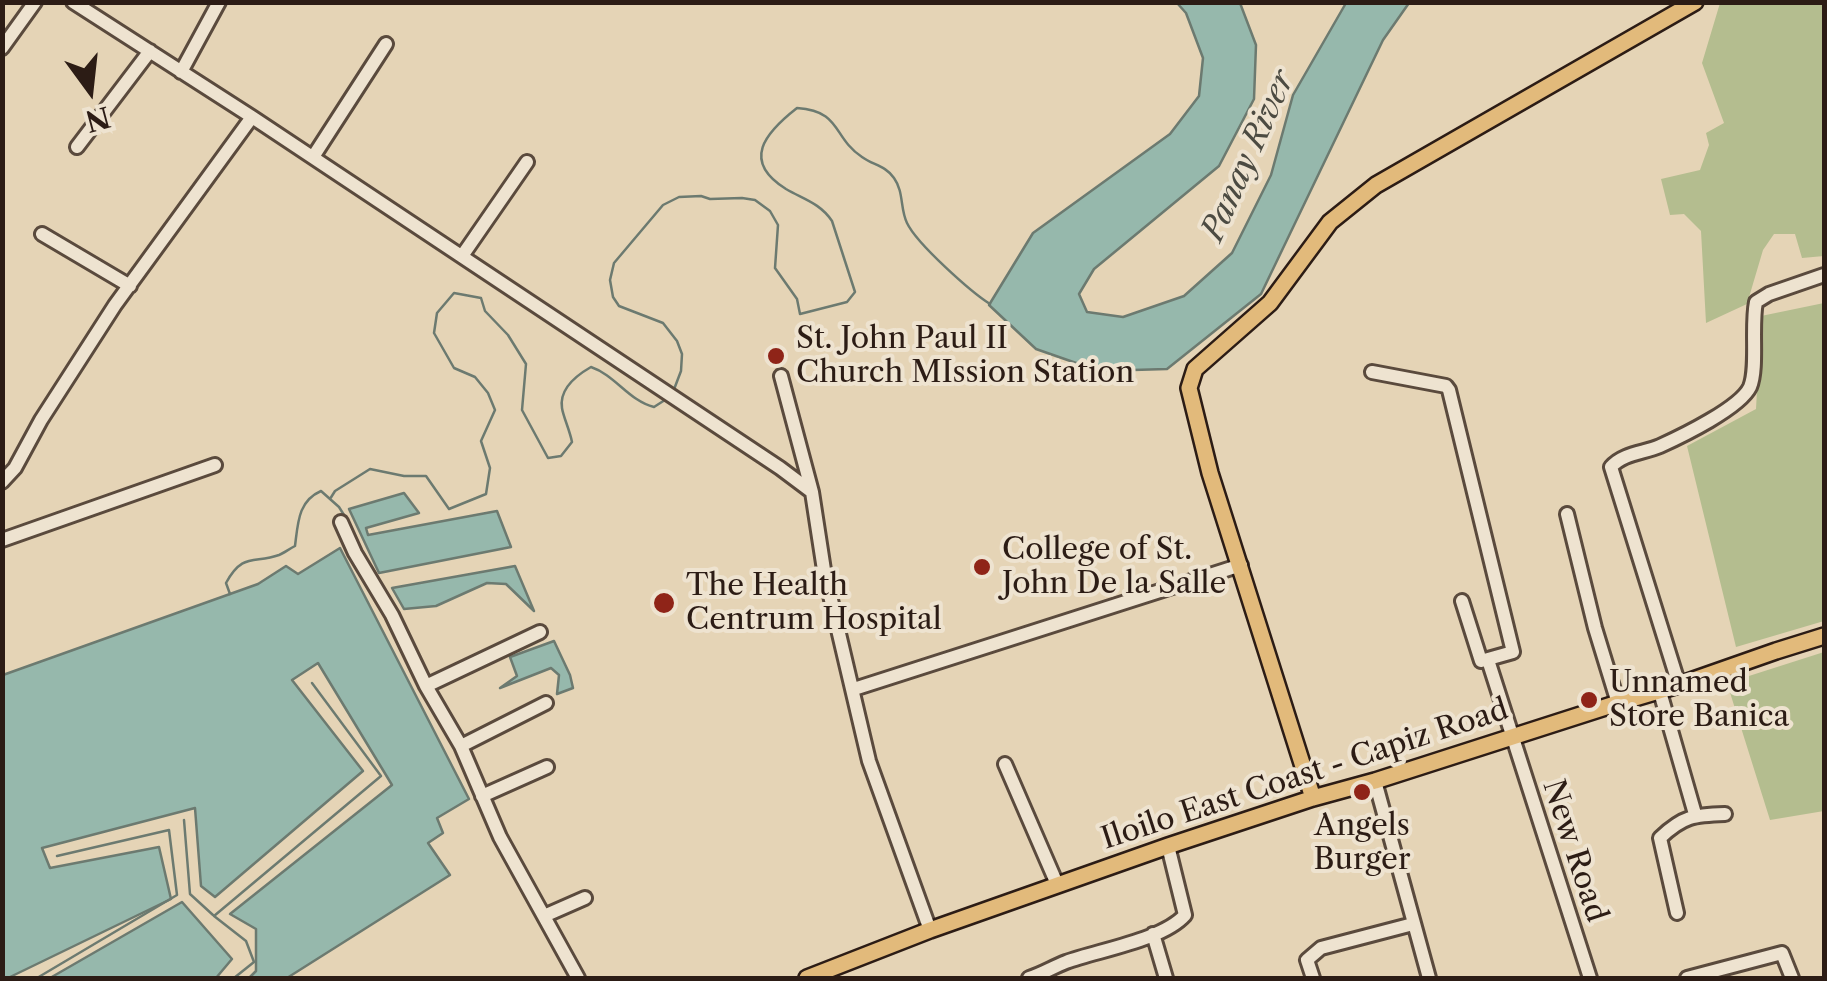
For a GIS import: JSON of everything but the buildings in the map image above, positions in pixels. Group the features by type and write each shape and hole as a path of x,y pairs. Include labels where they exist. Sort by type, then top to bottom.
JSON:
{"main road":[{"path":"1313,798 1210,473 1188,388 1195,369 1270,303 1330,222 1376,185 1695,2"},
{"name":"Iloilo East Coast - Capiz Road","path":"807,978 1168,846 1679,686 1824,636"}],"street":[{"path":"2,48 35,2"},
{"path":"73,2 313,157 812,492"},
{"path":"181,72 219,2"},
{"path":"313,157 386,44"},
{"path":"77,147 150,51"},
{"path":"2,482 15,468 41,420 130,286 252,117"},
{"path":"462,256 528,162"},
{"path":"42,234 130,286"},
{"path":"1679,686 1611,467 1617,460 1660,446 1744,398 1752,383 1756,302 1824,275"},
{"path":"1372,372 1446,386 1449,390 1513,652 1488,660"},
{"path":"781,376 812,492 824,570 869,761 930,930"},
{"path":"2,540 215,466"},
{"path":"1567,514 1618,702"},
{"path":"341,522 354,554 392,615 426,686 461,746 500,838 578,978"},
{"path":"854,689 1240,565"},
{"name":"New Road","path":"1462,601 1481,661 1488,660 1590,978"},
{"path":"426,686 540,632"},
{"path":"1660,692 1695,814"},
{"path":"461,746 546,703"},
{"path":"1005,764 1058,884"},
{"path":"482,796 547,767"},
{"path":"1375,781 1429,978"},
{"path":"1677,914 1660,838 1676,823 1695,814 1725,814"},
{"path":"1029,978 1171,927 1186,915 1168,846"},
{"path":"544,916 585,898"},
{"path":"1313,978 1307,960 1321,948 1414,924"},
{"path":"1153,934 1166,978"},
{"path":"1687,978 1782,954 1792,978"}],"green space":[{"path":"1720,3 1824,3 1824,256 1802,258 1795,234 1774,234 1763,250 1747,304 1706,323 1701,231 1684,214 1670,215 1661,179 1700,170 1709,145 1706,133 1724,123 1702,63"},
{"path":"1824,303 1824,621 1736,647 1687,446 1756,409 1761,316"},
{"path":"1824,652 1824,811 1770,820 1727,683"}],"water":[{"path":"1177,3 1240,3 1256,45 1254,99 1219,166 1094,269 1079,294 1087,312 1123,317 1184,296 1232,253 1271,175 1293,95 1346,3 1409,3 1383,40 1261,294 1167,369 1099,371 1036,349 989,305 1033,233 1170,134 1199,96 1203,58 1186,13"},
{"path":"404,493 419,513 366,528 368,535 497,511 511,547 379,573 349,509"},
{"path":"340,548 469,799 437,818 443,833 428,843 450,875 287,978 249,978 256,971 256,929 230,914 392,785 318,663 292,680 363,771 215,897 201,886 195,808 42,848 50,868 159,847 171,899 3,978 3,675 258,584 286,566 298,574"},
{"path":"515,566 534,611 506,584 487,583 436,606 404,609 392,588"},
{"path":"554,641 573,688 557,694 559,675 551,668 500,688 517,676 510,657"},
{"path":"182,902 232,959 216,978 50,978"}],"waterway":[{"path":"673,392 681,371 682,354 677,341 663,323 619,306 610,280 614,263 663,205 679,197 742,198 755,200 770,211 778,225 775,268 797,299 800,314 847,302 855,292 832,221 817,206 772,179 764,168 761,158 768,137 797,108 822,114 852,149 891,174 913,232 945,267 990,304"},
{"path":"330,499 335,491 370,469 426,476 449,509 486,494 490,468 481,441 495,410 475,377 454,368 434,333 437,313 454,293 481,298 485,311 508,335 526,364 522,410 548,458 561,456 572,442 562,408 563,395 575,378 591,367 645,404 654,407 668,398"},
{"path":"230,594 226,583 238,567 295,546 300,514 313,495 321,491 344,515"},
{"path":"356,541 364,556"},
{"path":"234,978 254,962 246,941 214,916 381,776 312,683"},
{"path":"184,820 190,894 213,915"},
{"path":"37,978 177,895 169,830 57,856"}],"place":[{"name":"St. John Paul II Church MIssion Station","path":"776,356"},
{"name":"College of St. John De la Salle","path":"982,567"},
{"name":"The Health Centrum Hospital","path":"664,603"},
{"name":"Unnamed Store Banica","path":"1589,700"},
{"name":"Angels Burger","path":"1362,792"}],"water label":[{"name":"Panay River","path":"1249,156"}]}
